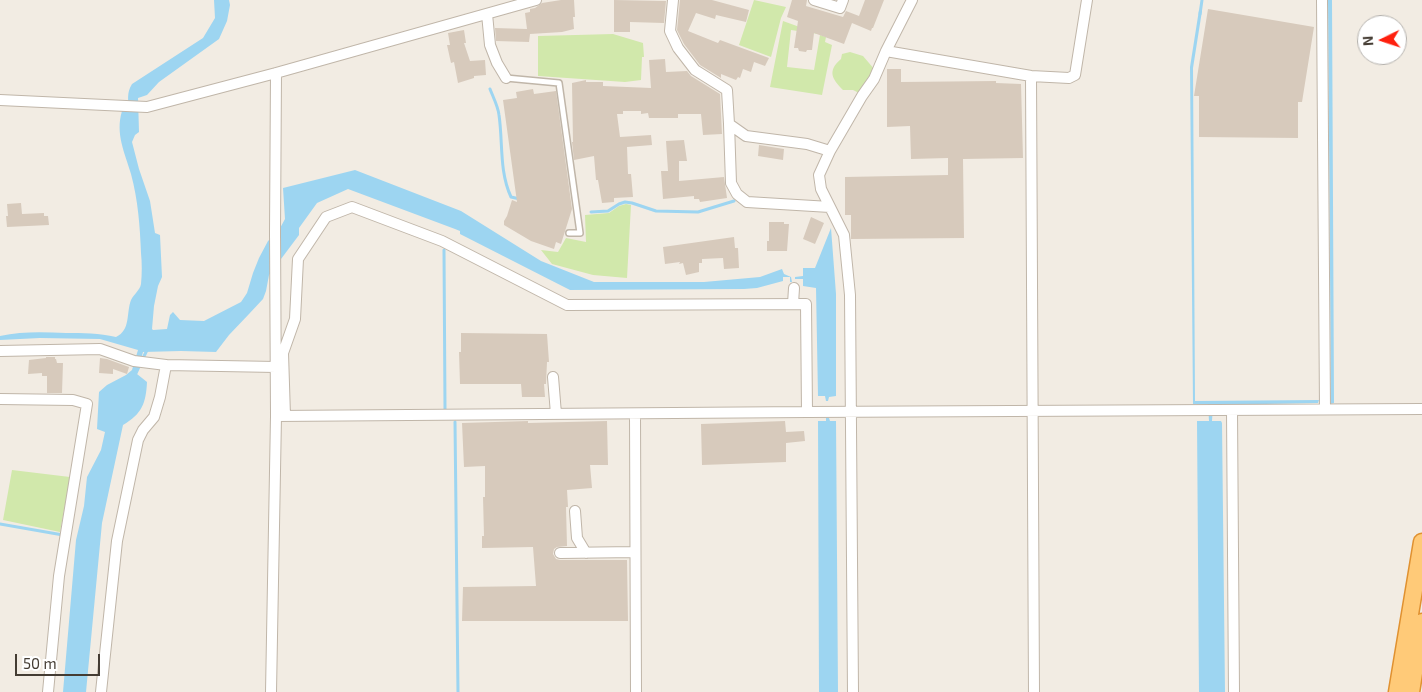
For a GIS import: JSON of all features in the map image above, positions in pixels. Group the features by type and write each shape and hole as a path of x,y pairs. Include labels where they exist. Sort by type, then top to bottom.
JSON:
{"highway":[{"path":"1397,692 1422,542"},
{"path":"1410,692 1422,622"}],"street":[{"path":"0,100 147,107 536,0"},
{"path":"673,0 670,31 678,48 695,70 727,90 731,183 737,194 747,202 830,207"},
{"path":"814,0 840,8 843,0"},
{"path":"853,692 850,294 844,235 821,189 819,175 830,151 874,79 912,0"},
{"path":"886,52 1031,76 1070,78 1075,75 1087,0"},
{"path":"1322,0 1325,409"},
{"path":"487,14 490,45 497,63 506,78"},
{"path":"276,73 274,232 276,367 280,416"},
{"path":"1031,76 1034,692"},
{"path":"729,124 746,136 807,144 830,151"},
{"path":"272,692 283,353 295,319 298,259 326,218 352,207 442,242 567,304 806,304 807,412"},
{"path":"793,304 794,288"},
{"path":"0,351 100,349 134,361 166,365 276,367"},
{"path":"101,692 117,541 138,440 143,430 154,417 166,365"},
{"path":"553,377 556,414"},
{"path":"0,399 73,400 87,404 59,576 48,692"},
{"path":"280,416 1422,409"},
{"path":"1232,411 1234,692"},
{"path":"635,414 636,692"},
{"path":"575,511 577,538 586,553"},
{"path":"560,553 635,552"}],"lane":[{"path":"506,78 559,83 580,233 570,233"}],"green space":[{"path":"754,0 786,7 781,18 771,57 739,45"},
{"path":"783,21 819,34 791,30 787,67 814,70 820,35 826,37 825,42 832,45 822,95 770,87"},
{"path":"613,34 643,43 644,57 642,57 641,80 625,82 538,76 538,36"},
{"path":"850,52 863,56 875,70 861,94 853,90 843,90 834,79 834,67 841,59 842,54"},
{"path":"631,205 627,278 593,275 552,264 541,250 558,252 566,238 586,242 585,215 609,213 619,206"},
{"path":"12,470 70,477 60,532 3,520"}],"water":[{"path":"214,0 229,0 230,5 227,21 219,39 159,82 147,95 138,98 139,132 135,135 132,142 150,201 155,233 160,235 162,277 154,306 153,330 167,329 170,315 173,312 180,320 204,321 241,302 247,293 259,258 268,241 279,230 285,219 283,188 355,170 461,211 541,261 594,282 704,282 760,277 782,269 784,274 791,277 792,282 790,282 790,277 783,277 783,281 757,288 744,289 570,290 460,234 460,231 348,189 317,203 299,228 299,235 269,275 263,299 229,335 216,352 143,352 137,374 147,382 144,402 135,417 123,425 102,523 86,692 63,692 76,540 84,506 87,477 101,450 105,432 97,429 99,392 132,370 138,350 100,339 40,338 0,340 0,336 41,332 91,333 116,337 124,330 131,300 140,286 142,268 137,203 120,136 122,111 128,110 128,94 132,84 203,38 215,18"},
{"path":"1328,0 1332,0 1334,403 1330,404 1331,402"},
{"path":"1199,10 1202,11 1193,68 1195,401 1319,400 1318,403 1213,405 1212,421 1221,421 1222,423 1225,692 1199,692 1197,421 1209,421 1208,404 1193,404 1190,67"},
{"path":"831,228 836,294 836,396 829,397 828,401 826,401 825,396 818,396 816,288 803,286 803,279 795,279 795,277 803,276 803,268 815,268"},
{"path":"826,418 829,418 830,421 836,421 838,692 819,692 818,421 826,421"}],"building":[{"path":"574,0 574,29 562,32 530,34 529,42 496,41 495,28 527,29 525,13 530,12 530,9 542,3"},
{"path":"614,0 666,1 664,23 630,22 630,32 614,32"},
{"path":"680,0 712,0 749,10 746,22 716,15 715,19 696,13 688,31 718,43 720,40 769,58 765,66 754,62 751,72 743,69 740,78 738,77 736,80 721,74 721,78 700,65 684,44 677,30"},
{"path":"792,0 807,0 806,6 843,17 846,11 859,16 865,0 884,0 871,31 852,23 844,44 814,33 812,50 807,50 806,52 794,48 798,21 787,17"},
{"path":"1208,9 1314,27 1302,102 1298,102 1298,138 1199,137 1199,96 1194,96"},
{"path":"464,30 466,43 464,43 470,61 485,60 486,75 474,76 474,78 458,83 454,62 451,63 447,45 450,45 448,33"},
{"path":"665,59 666,72 687,71 691,76 720,94 722,134 703,135 701,114 678,114 678,118 649,118 648,113 641,114 641,111 623,111 623,114 617,114 620,137 651,135 652,145 627,147 628,174 631,174 633,197 614,198 614,202 602,203 598,180 596,180 594,156 574,160 572,142 572,83 586,80 586,82 603,82 603,86 651,88 649,60"},
{"path":"887,69 901,69 901,82 996,81 996,83 1021,84 1023,158 963,159 964,238 851,239 851,215 845,215 845,177 948,175 948,158 911,159 910,126 887,127"},
{"path":"533,89 534,94 556,91 572,209 561,244 556,242 554,249 531,241 504,225 512,200 517,202 503,100 517,98 516,92"},
{"path":"684,140 687,161 679,161 679,181 724,177 727,198 700,202 699,199 694,199 694,196 663,199 661,171 668,171 666,141"},
{"path":"759,145 784,149 783,160 758,156"},
{"path":"21,203 22,214 44,213 44,216 48,216 49,225 7,227 7,204"},
{"path":"811,217 824,223 815,244 803,239"},
{"path":"769,222 789,224 787,251 767,251"},
{"path":"734,237 735,248 738,248 739,268 724,269 723,258 702,259 702,263 699,263 699,272 686,275 683,263 665,264 663,247"},
{"path":"461,333 547,334 549,362 547,362 546,384 544,384 545,397 522,397 521,384 460,384 459,352 461,352"},
{"path":"55,357 57,363 63,363 62,393 47,393 47,376 42,376 42,373 28,374 29,360"},
{"path":"100,358 129,367 127,374 113,369 113,374 99,373"},
{"path":"528,421 528,423 607,421 608,465 590,465 592,488 567,490 567,546 557,547 554,549 553,554 556,559 560,560 627,560 628,621 462,621 463,587 536,586 533,547 482,548 482,536 484,536 483,497 485,497 485,466 464,467 462,423"},
{"path":"785,421 786,432 804,431 805,441 786,443 786,462 702,465 701,424"}],"waterway":[{"path":"1200,14 1202,0"},
{"path":"490,89 497,105 503,167 507,187 511,197 520,199"},
{"path":"591,212 608,211 625,202 656,211 698,212 734,201"},
{"path":"444,250 445,409"},
{"path":"136,373 147,350"},
{"path":"455,422 458,692"},
{"path":"0,524 63,535"}]}
